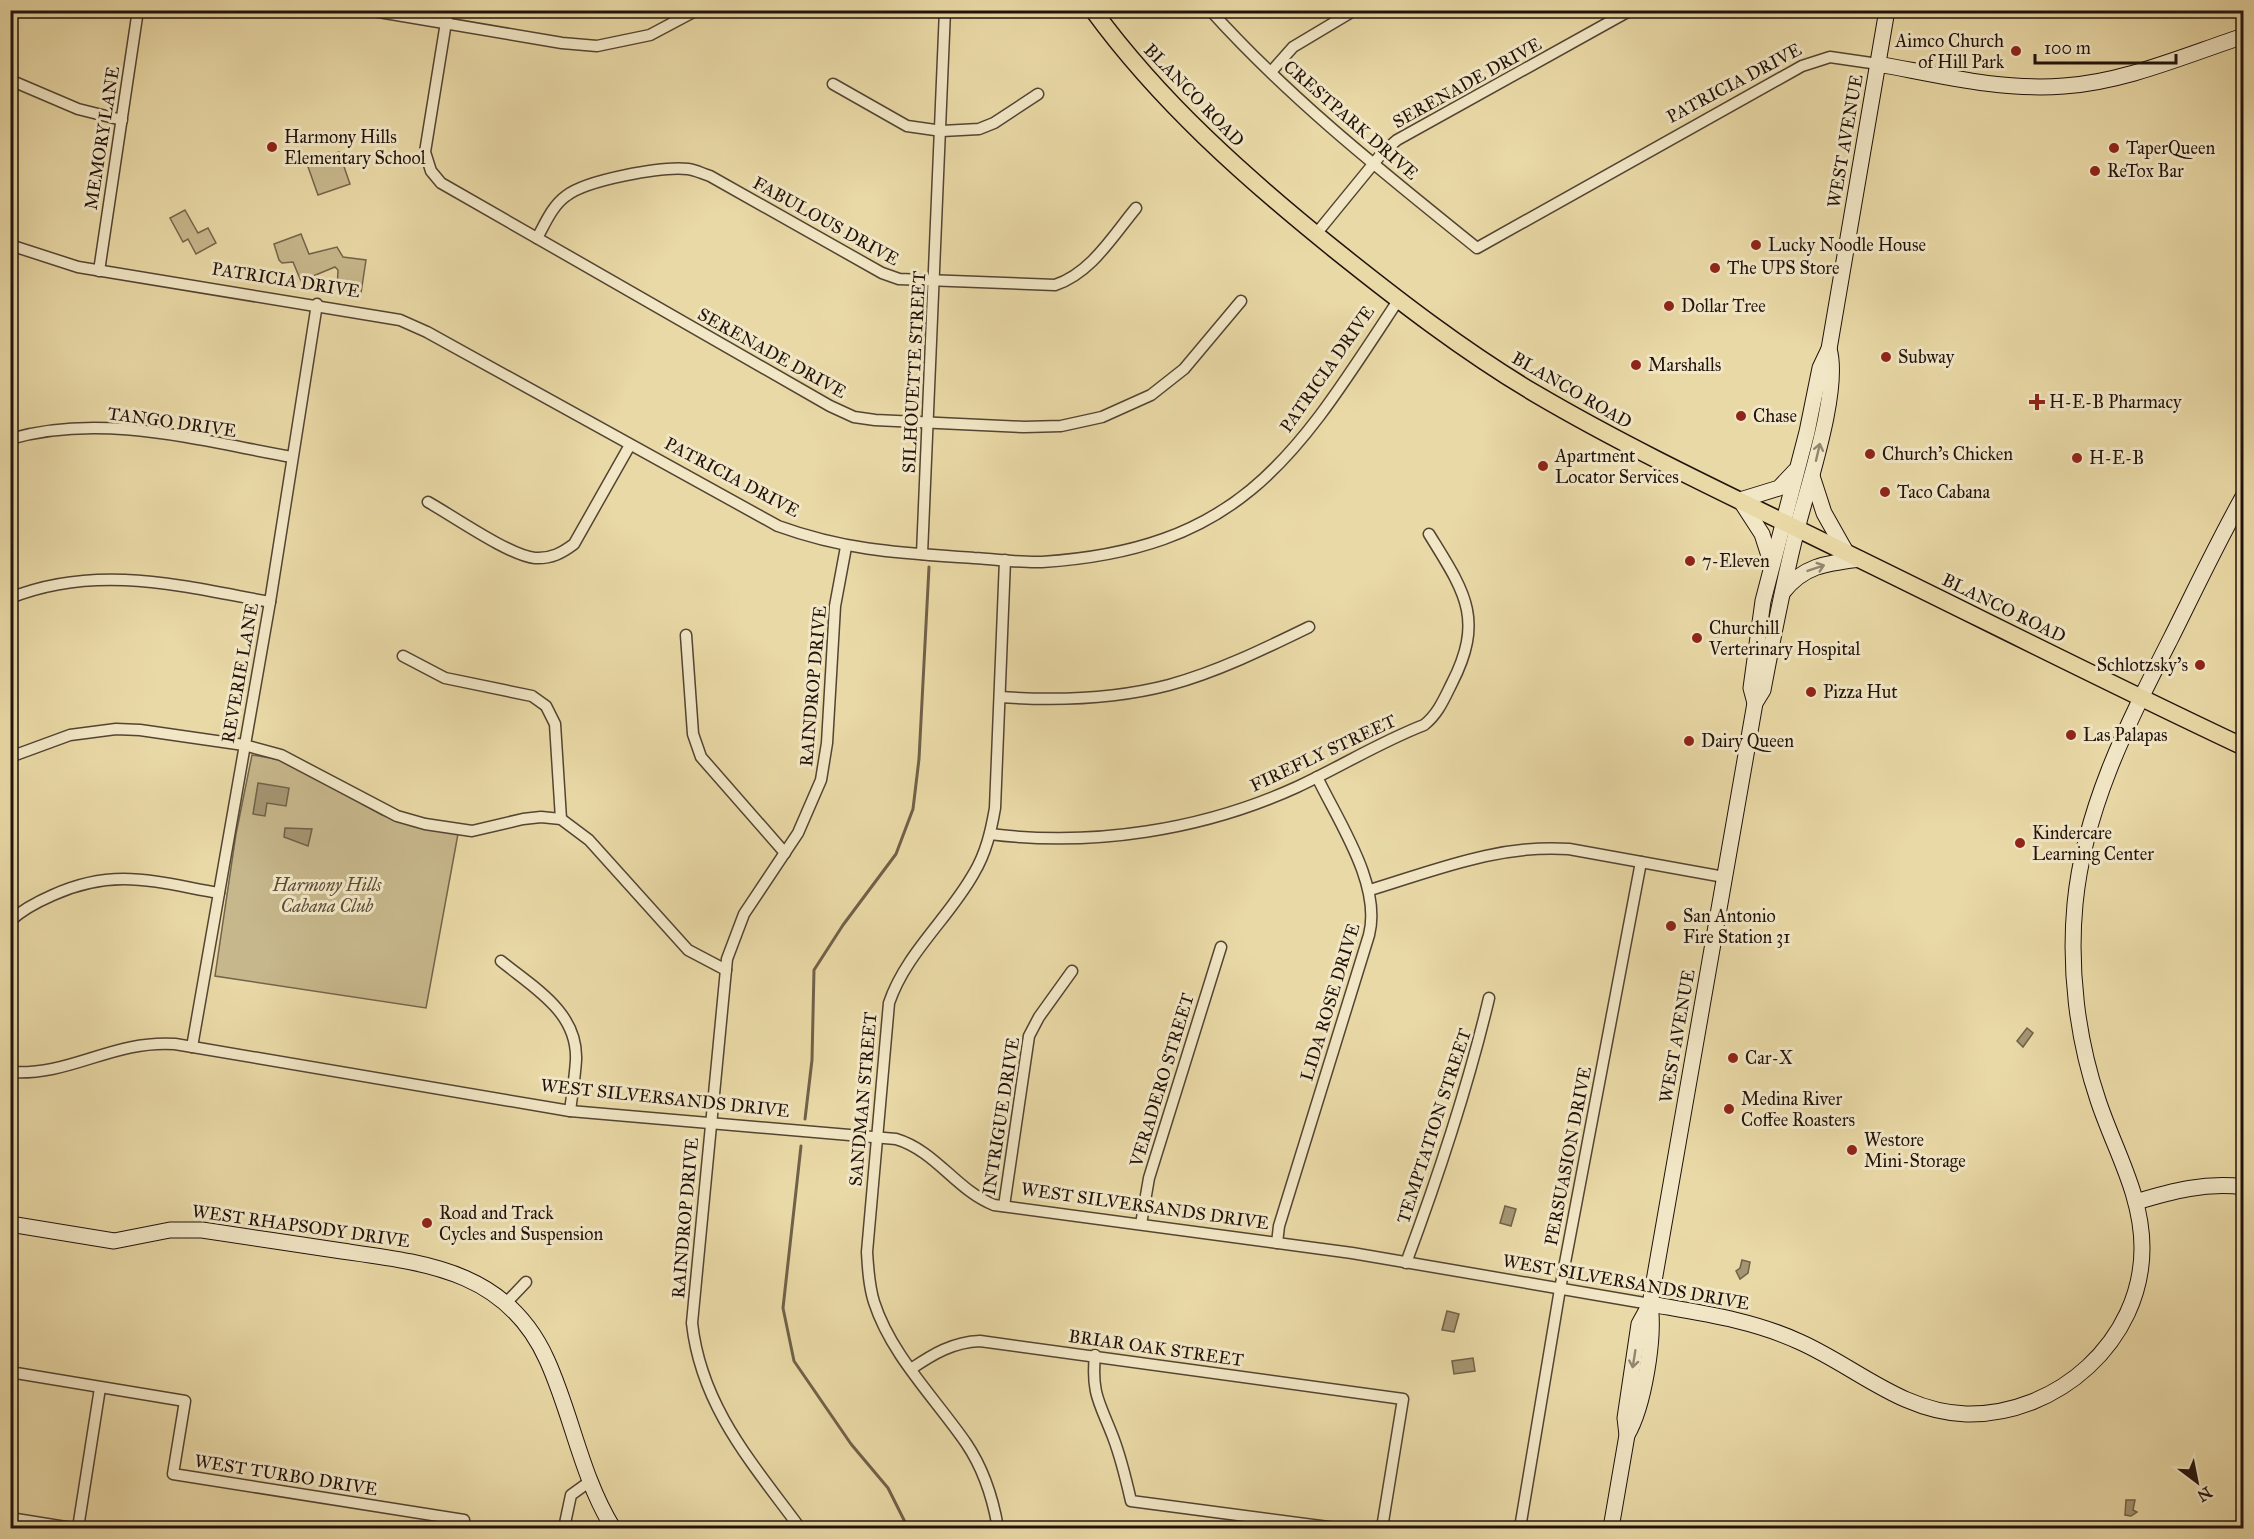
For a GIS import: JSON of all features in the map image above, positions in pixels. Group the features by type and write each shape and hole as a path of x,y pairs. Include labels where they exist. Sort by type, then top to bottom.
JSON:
{"main road":[{"name":"BLANCO ROAD","path":"1093,10 1114,40 1226,157 1316,234 1476,355 1545,399 1684,474 2244,747"}],"street":[{"name":"MEMORY LANE","path":"99,270 138,10"},
{"path":"367,10 562,43 597,45 650,35 696,10"},
{"path":"445,24 448,10"},
{"name":"SILHOUETTE STREET","path":"922,555 926,422 942,131 945,10"},
{"name":"CRESTPARK DRIVE","path":"1210,10 1271,72 1373,165 1477,248"},
{"path":"1271,72 1293,47 1355,10"},
{"name":"SERENADE DRIVE","path":"1316,234 1373,165 1397,140 1631,10"},
{"name":"WEST AVENUE","path":"1611,1528 1627,1435 1636,1419 1653,1326 1650,1304 1755,703 1763,690 1781,595 1797,468 1820,368 1829,349 1887,10"},
{"name":"SERENADE DRIVE","path":"445,24 425,137 425,152 429,167 441,183 830,406 855,417 926,422 1061,426 1102,417 1151,395 1184,369 1241,301"},
{"name":"PATRICIA DRIVE","path":"1477,248 1802,66 1830,57 1996,85 2064,86 2106,80 2244,36"},
{"path":"10,80 78,109 122,120"},
{"path":"833,84 907,126 942,131 969,130 986,126 1038,94"},
{"name":"FABULOUS DRIVE","path":"537,238 555,208 576,189 596,181 672,169 688,170 710,176 882,273 899,279 1055,285 1068,280 1090,264 1136,208"},
{"name":"PATRICIA DRIVE","path":"10,246 78,267 387,317 414,326 778,526 846,547 922,555 1040,562 1107,556 1146,547 1181,535 1239,500 1258,486 1303,440 1399,299"},
{"name":"REVERIE LANE","path":"192,1047 270,602 317,304"},
{"name":"WEST AVENUE","path":"1755,703 1751,688 1771,562 1790,525 1811,475 1834,364 1829,349"},
{"name":"TANGO DRIVE","path":"10,439 54,431 128,429 292,457"},
{"path":"428,502 515,551 534,558 548,558 562,553 574,544 630,445"},
{"path":"1771,562 1762,534 1740,501 1779,488 1797,468"},
{"path":"1781,595 1794,578 1810,569 1853,556 1824,513 1811,475"},
{"name":"WEST SILVERSANDS DRIVE","path":"10,1072 57,1069 128,1046 159,1043 570,1111 876,1137 911,1144 972,1194 994,1205 1406,1263 1743,1322 1798,1340 1835,1359 1896,1396 1929,1409 1965,1414 2001,1411 2038,1400 2067,1385 2094,1362 2116,1333 2132,1301 2140,1267 2142,1241 2136,1202 2086,1062 2077,1008 2075,903 2088,829 2106,774 2141,698 2244,495"},
{"name":"FIREFLY STREET","path":"990,834 1018,837 1110,836 1156,830 1216,816 1274,796 1424,725 1439,710 1461,665 1469,635 1466,603 1460,585 1430,534"},
{"name":"RAINDROP DRIVE","path":"800,1528 740,1447 712,1400 704,1382 694,1346 693,1302 730,949 744,914 785,853 812,806 825,761 832,633 846,547"},
{"name":"SANDMAN STREET","path":"998,1528 988,1492 967,1445 911,1369 882,1320 875,1303 868,1272 867,1232 885,1019 893,991 904,969 966,886 990,834 995,808 1005,560"},
{"path":"10,598 62,583 118,578 147,580 270,602"},
{"path":"1000,697 1100,697 1169,685 1220,668 1309,627"},
{"path":"686,635 693,734 701,757 785,853"},
{"path":"403,656 444,678 532,696 546,706 555,724 561,819"},
{"path":"10,757 70,735 116,729 244,745 297,762 365,800 412,821 465,831 523,819 561,819 589,840 688,951 726,970"},
{"name":"LIDA ROSE DRIVE","path":"1277,1244 1279,1226 1369,935 1373,909 1370,890 1317,777"},
{"path":"1370,890 1480,856 1523,848 1569,849 1724,877"},
{"name":"PERSUASION DRIVE","path":"1520,1528 1560,1289 1641,862"},
{"path":"10,921 33,904 74,886 106,878 133,878 219,893"},
{"name":"VERADERO STREET","path":"1141,1224 1149,1178 1221,947"},
{"path":"501,961 549,999 562,1014 572,1032 576,1060 570,1111"},
{"name":"INTRIGUE DRIVE","path":"1004,1206 1029,1036 1039,1017 1072,971"},
{"name":"TEMPTATION STREET","path":"1406,1263 1459,1105 1489,998"},
{"path":"2136,1202 2189,1188 2217,1185 2244,1187"},
{"name":"WEST RHAPSODY DRIVE","path":"10,1224 114,1240 192,1229 415,1262 456,1273 482,1285 506,1303 527,1325 547,1359 588,1482 613,1528"},
{"path":"506,1303 526,1282"},
{"name":"BRIAR OAK STREET","path":"911,1369 940,1351 969,1341 1095,1355 1403,1399 1382,1528"},
{"path":"1095,1355 1093,1379 1096,1397 1113,1437 1131,1501 1336,1528"},
{"name":"WEST TURBO DRIVE","path":"10,1372 185,1401 173,1474 464,1520"},
{"path":"78,1528 100,1388"},
{"path":"564,1528 571,1495 588,1482"},
{"path":"10,1518 72,1528"}],"green space":[{"path":"339,152 350,184 318,195 307,164"},
{"path":"185,210 198,233 208,228 216,243 196,254 188,239 183,242 170,218"},
{"path":"301,234 309,254 337,247 343,257 366,260 361,293 337,290 338,270 335,267 301,281 293,262 282,263 274,244"},
{"name":"Harmony Hills Cabana Club","path":"252,755 282,760 382,815 406,823 458,834 426,1008 215,976 236,834"}],"shaded area":[{"path":"258,783 289,788 286,806 267,803 265,816 253,814"},
{"path":"285,828 312,829 308,846 284,837"},
{"path":"2027,1028 2033,1033 2023,1047 2017,1041"},
{"path":"1505,1206 1516,1209 1511,1226 1500,1223"},
{"path":"1742,1260 1750,1262 1748,1273 1740,1279 1736,1271 1740,1268"},
{"path":"1447,1311 1459,1314 1454,1332 1442,1330"},
{"path":"1473,1358 1475,1371 1454,1374 1452,1361"},
{"path":"2126,1500 2135,1500 2133,1510 2137,1512 2131,1516 2125,1515"}],"waterway":[{"path":"805,1119 812,1060 814,970 843,925 896,854 913,809 919,759 929,567"},
{"path":"801,1146 783,1308 794,1361 851,1444 888,1488 908,1528"},
{"path":"2240,1417 2244,1421"}],"place":[{"name":"Aimco Church of Hill Park","path":"2016,51"},
{"name":"Harmony Hills Elementary School","path":"272,147"},
{"name":"TaperQueen","path":"2114,148"},
{"name":"ReTox Bar","path":"2095,171"},
{"name":"Lucky Noodle House","path":"1756,245"},
{"name":"The UPS Store","path":"1715,268"},
{"name":"Dollar Tree","path":"1669,306"},
{"name":"Subway","path":"1886,357"},
{"name":"Marshalls","path":"1636,365"},
{"name":"H-E-B Pharmacy","path":"2037,402"},
{"name":"Chase","path":"1741,416"},
{"name":"Church's Chicken","path":"1870,454"},
{"name":"H-E-B","path":"2077,458"},
{"name":"Apartment Locator Services","path":"1543,466"},
{"name":"Taco Cabana","path":"1885,492"},
{"name":"7-Eleven","path":"1690,561"},
{"name":"Churchill Verterinary Hospital","path":"1697,638"},
{"name":"Schlotzsky's","path":"2200,665"},
{"name":"Pizza Hut","path":"1811,692"},
{"name":"Las Palapas","path":"2071,735"},
{"name":"Dairy Queen","path":"1689,741"},
{"name":"Kindercare Learning Center","path":"2020,843"},
{"name":"San Antonio Fire Station 31","path":"1671,926"},
{"name":"Car-X","path":"1733,1058"},
{"name":"Medina River Coffee Roasters","path":"1729,1109"},
{"name":"Westore Mini-Storage","path":"1852,1150"},
{"name":"Road and Track Cycles and Suspension","path":"427,1223"}]}
